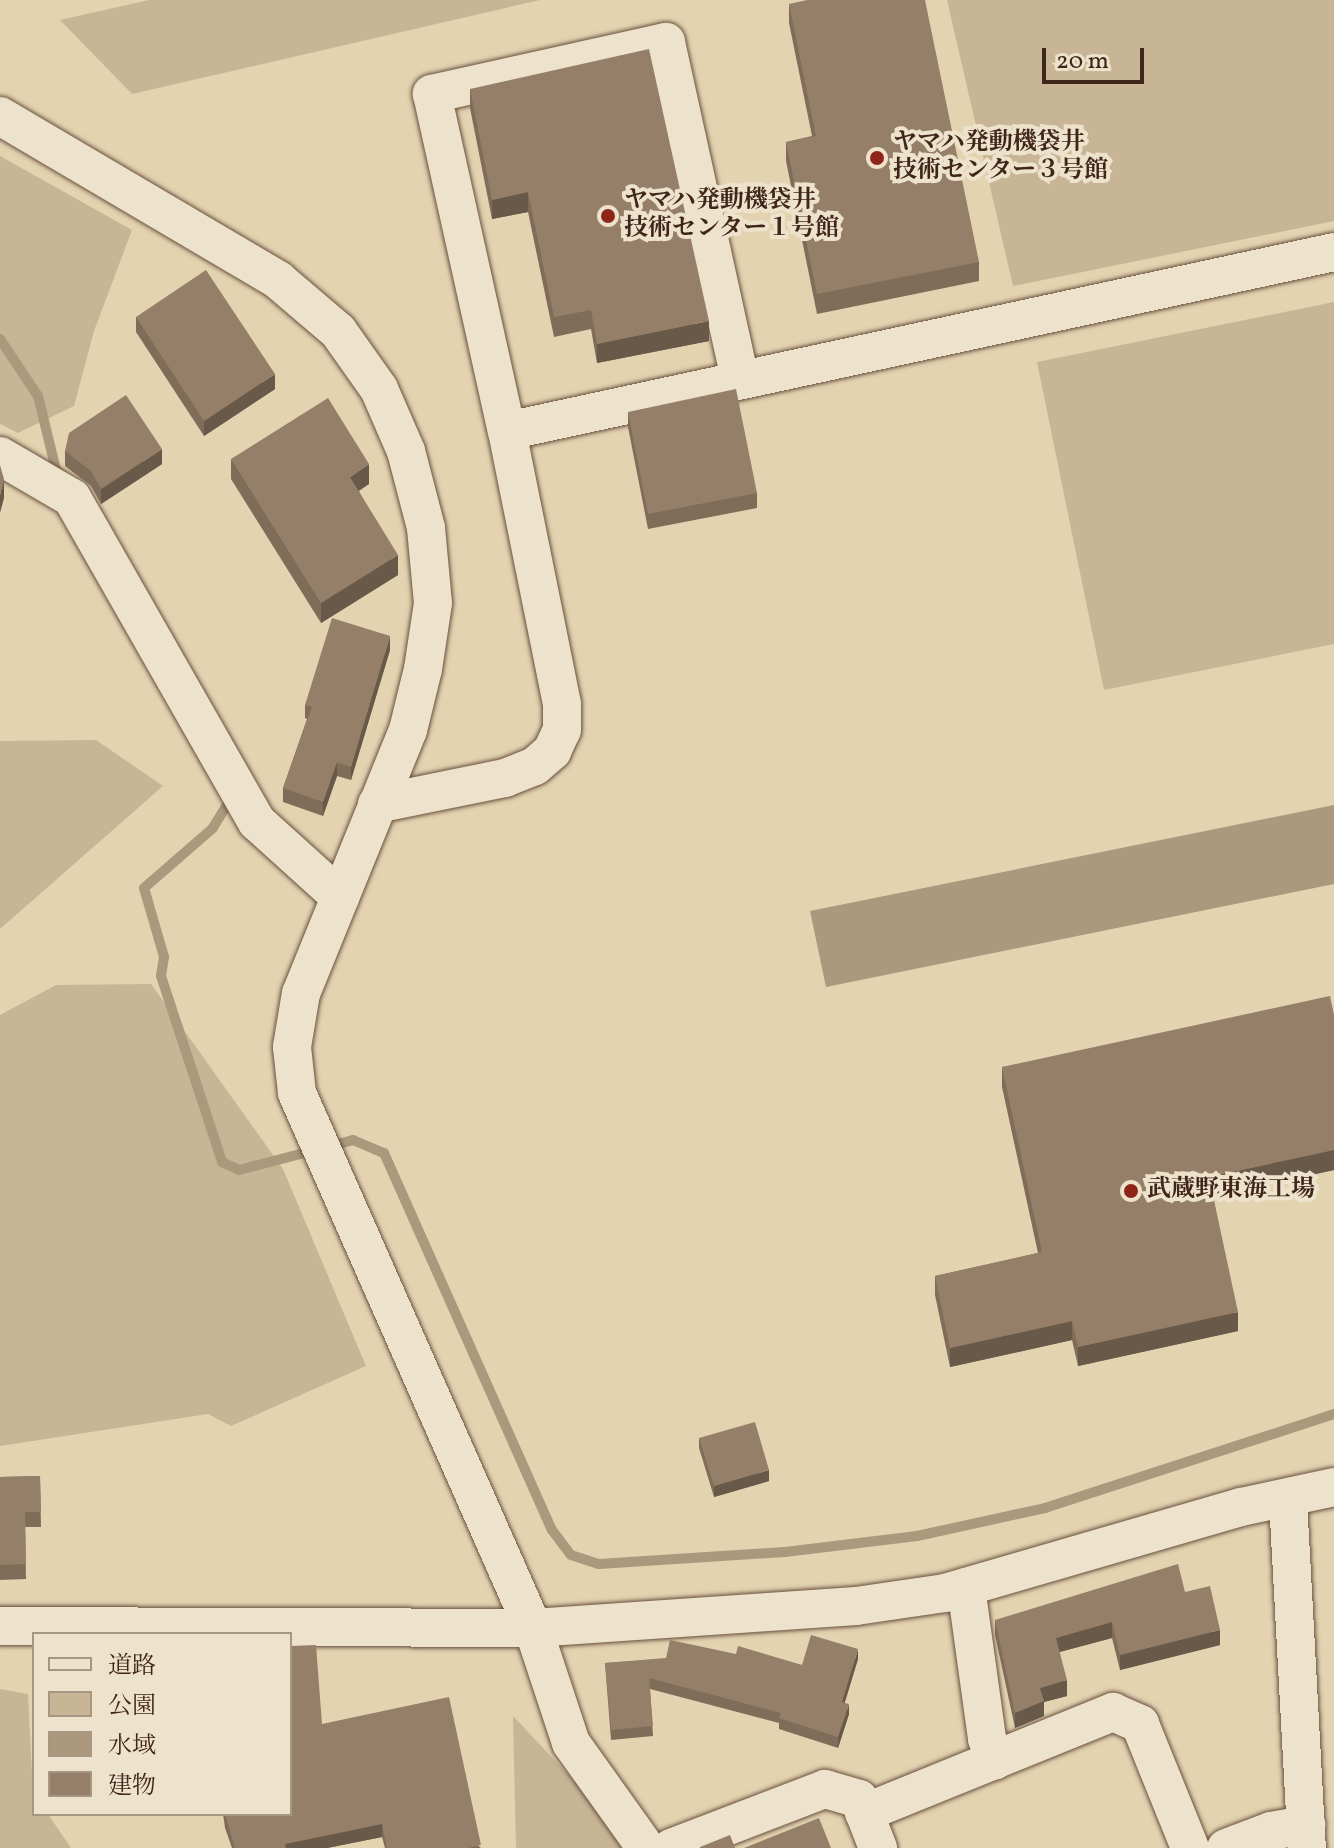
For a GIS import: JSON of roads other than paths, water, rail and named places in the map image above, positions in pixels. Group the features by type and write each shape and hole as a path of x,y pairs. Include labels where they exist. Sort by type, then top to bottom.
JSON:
{"street":[{"path":"377,804 505,778 535,766 552,751 562,730 562,704 507,431 432,94 666,42 740,379"},
{"path":"0,116 278,280 338,331 379,389 406,451 426,528 433,603 408,730 301,993 292,1047 297,1093 533,1628 571,1743 646,1848"},
{"path":"507,431 1334,252"},
{"path":"0,456 72,498 257,822 340,897"},
{"path":"0,1626 533,1628 856,1606 966,1587 1241,1507 1288,1500 1334,1487"},
{"path":"1226,1848 1271,1831 1306,1837 1288,1500"},
{"path":"966,1587 987,1739 995,1761"},
{"path":"864,1813 1113,1712 1128,1715 1140,1724 1190,1848"},
{"path":"671,1848 825,1789 859,1799 878,1848"}],"water":[{"path":"1334,805 1334,884 826,987 810,911"}],"waterway":[{"path":"0,339 38,396 56,470 63,476"},
{"path":"232,797 213,828 144,888 164,957 161,976 222,1162 239,1170 353,1140 384,1153 552,1530 571,1555 599,1564 785,1552 917,1536 1045,1508 1334,1414"}],"place":[{"name":"ヤマハ発動機袋井 技術センター３号館","path":"877,158"},
{"name":"ヤマハ発動機袋井 技術センター１号館","path":"608,216"},
{"name":"武蔵野東海工場","path":"1131,1191"}]}
